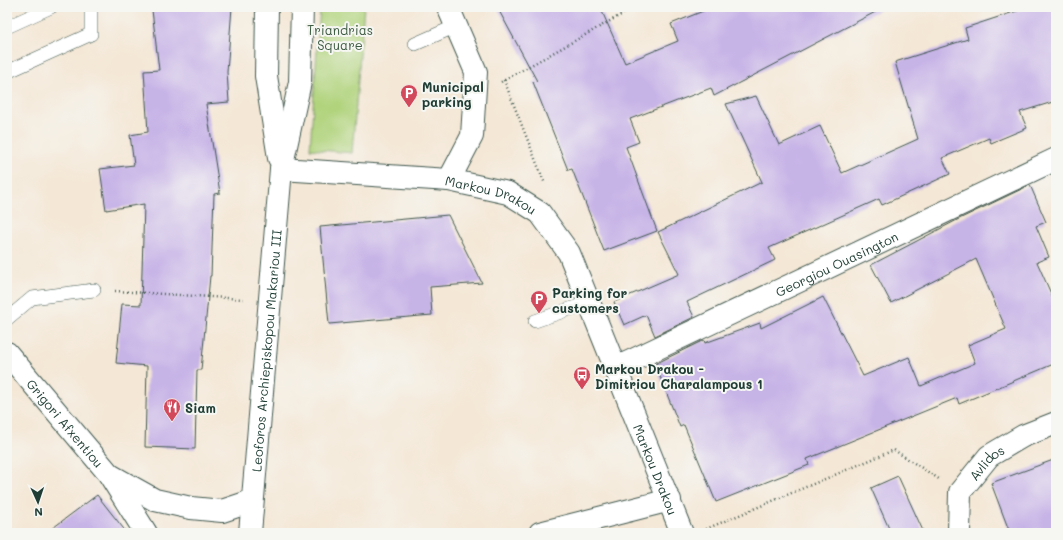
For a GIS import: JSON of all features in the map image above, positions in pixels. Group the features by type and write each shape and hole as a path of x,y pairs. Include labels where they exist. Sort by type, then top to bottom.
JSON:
{"street":[{"name":"Leoforos Archiepiskopou Makariou III","path":"267,7 266,76 281,169"},
{"name":"Leoforos Archiepiskopou Makariou III","path":"250,533 281,169 300,82 302,7"},
{"path":"449,180 472,136 476,72 452,16"},
{"name":"Georgiou Ouasington","path":"616,368 1056,160"},
{"name":"Markou Drakou","path":"281,169 449,180 508,193 540,213 569,253 670,500 693,531"},
{"name":"Grigori Afxentiou","path":"7,354 109,474 146,533"},
{"name":"Avlidos","path":"959,533 960,492 989,456 1023,436 1056,423"},
{"name":"Grigori Afxentiou","path":"109,474 155,500 191,508 222,511 252,501"},
{"path":"540,533 670,500"}],"lane":[{"path":"7,27 51,7"},
{"path":"7,72 91,34 90,7"},
{"path":"415,44 452,16"},
{"path":"7,319 32,298 94,290"},
{"path":"535,321 590,302"}],"path":[{"path":"474,97 635,7"},
{"path":"504,80 548,193 547,222"},
{"path":"94,290 270,301"},
{"path":"693,531 894,450 960,492"}],"green space":[{"name":"Triandrias Square","path":"320,7 364,7 352,153 310,149"}],"building":[{"path":"169,7 232,7 227,72 229,102 206,104 220,193 214,194 211,276 201,370 197,370 195,449 145,447 147,366 116,363 122,304 141,305 144,204 106,210 100,169 134,165 130,135 148,132 144,71 159,70 152,10"},
{"path":"497,7 600,7 625,63 678,41 671,24 713,7 885,7 714,96 711,88 630,119 639,142 626,147 657,231 604,251 572,169 568,170 533,82 537,81"},
{"path":"1029,7 1056,7 1056,101 1020,112 1027,128 991,143 989,138 942,158 950,174 882,205 879,199 769,248 775,260 687,302 694,317 655,336 646,315 624,325 614,302 679,274 658,232 762,182 726,104 756,96 779,145 820,126 842,173 918,139 895,62 968,39 965,28"},
{"path":"1030,185 1046,222 1036,226 1049,257 1037,262 1056,305 1056,363 959,404 957,398 807,459 809,465 716,502 684,425 680,427 655,364 704,340 705,343 760,323 761,328 823,297 863,376 909,357 921,386 975,363 968,345 1006,329 976,259 891,303 871,265 959,219"},
{"path":"448,215 482,283 430,287 432,315 329,324 320,227"},
{"path":"1056,459 1056,533 1010,533 991,483"},
{"path":"898,476 924,533 891,533 871,488"},
{"path":"97,495 127,533 46,533"}],"place":[{"name":"Municipal parking","path":"409,108"},
{"name":"Parking for customers","path":"539,314"},
{"name":"Markou Drakou - Dimitriou Charalampous 1","path":"582,390"},
{"name":"Siam","path":"172,422"}]}
